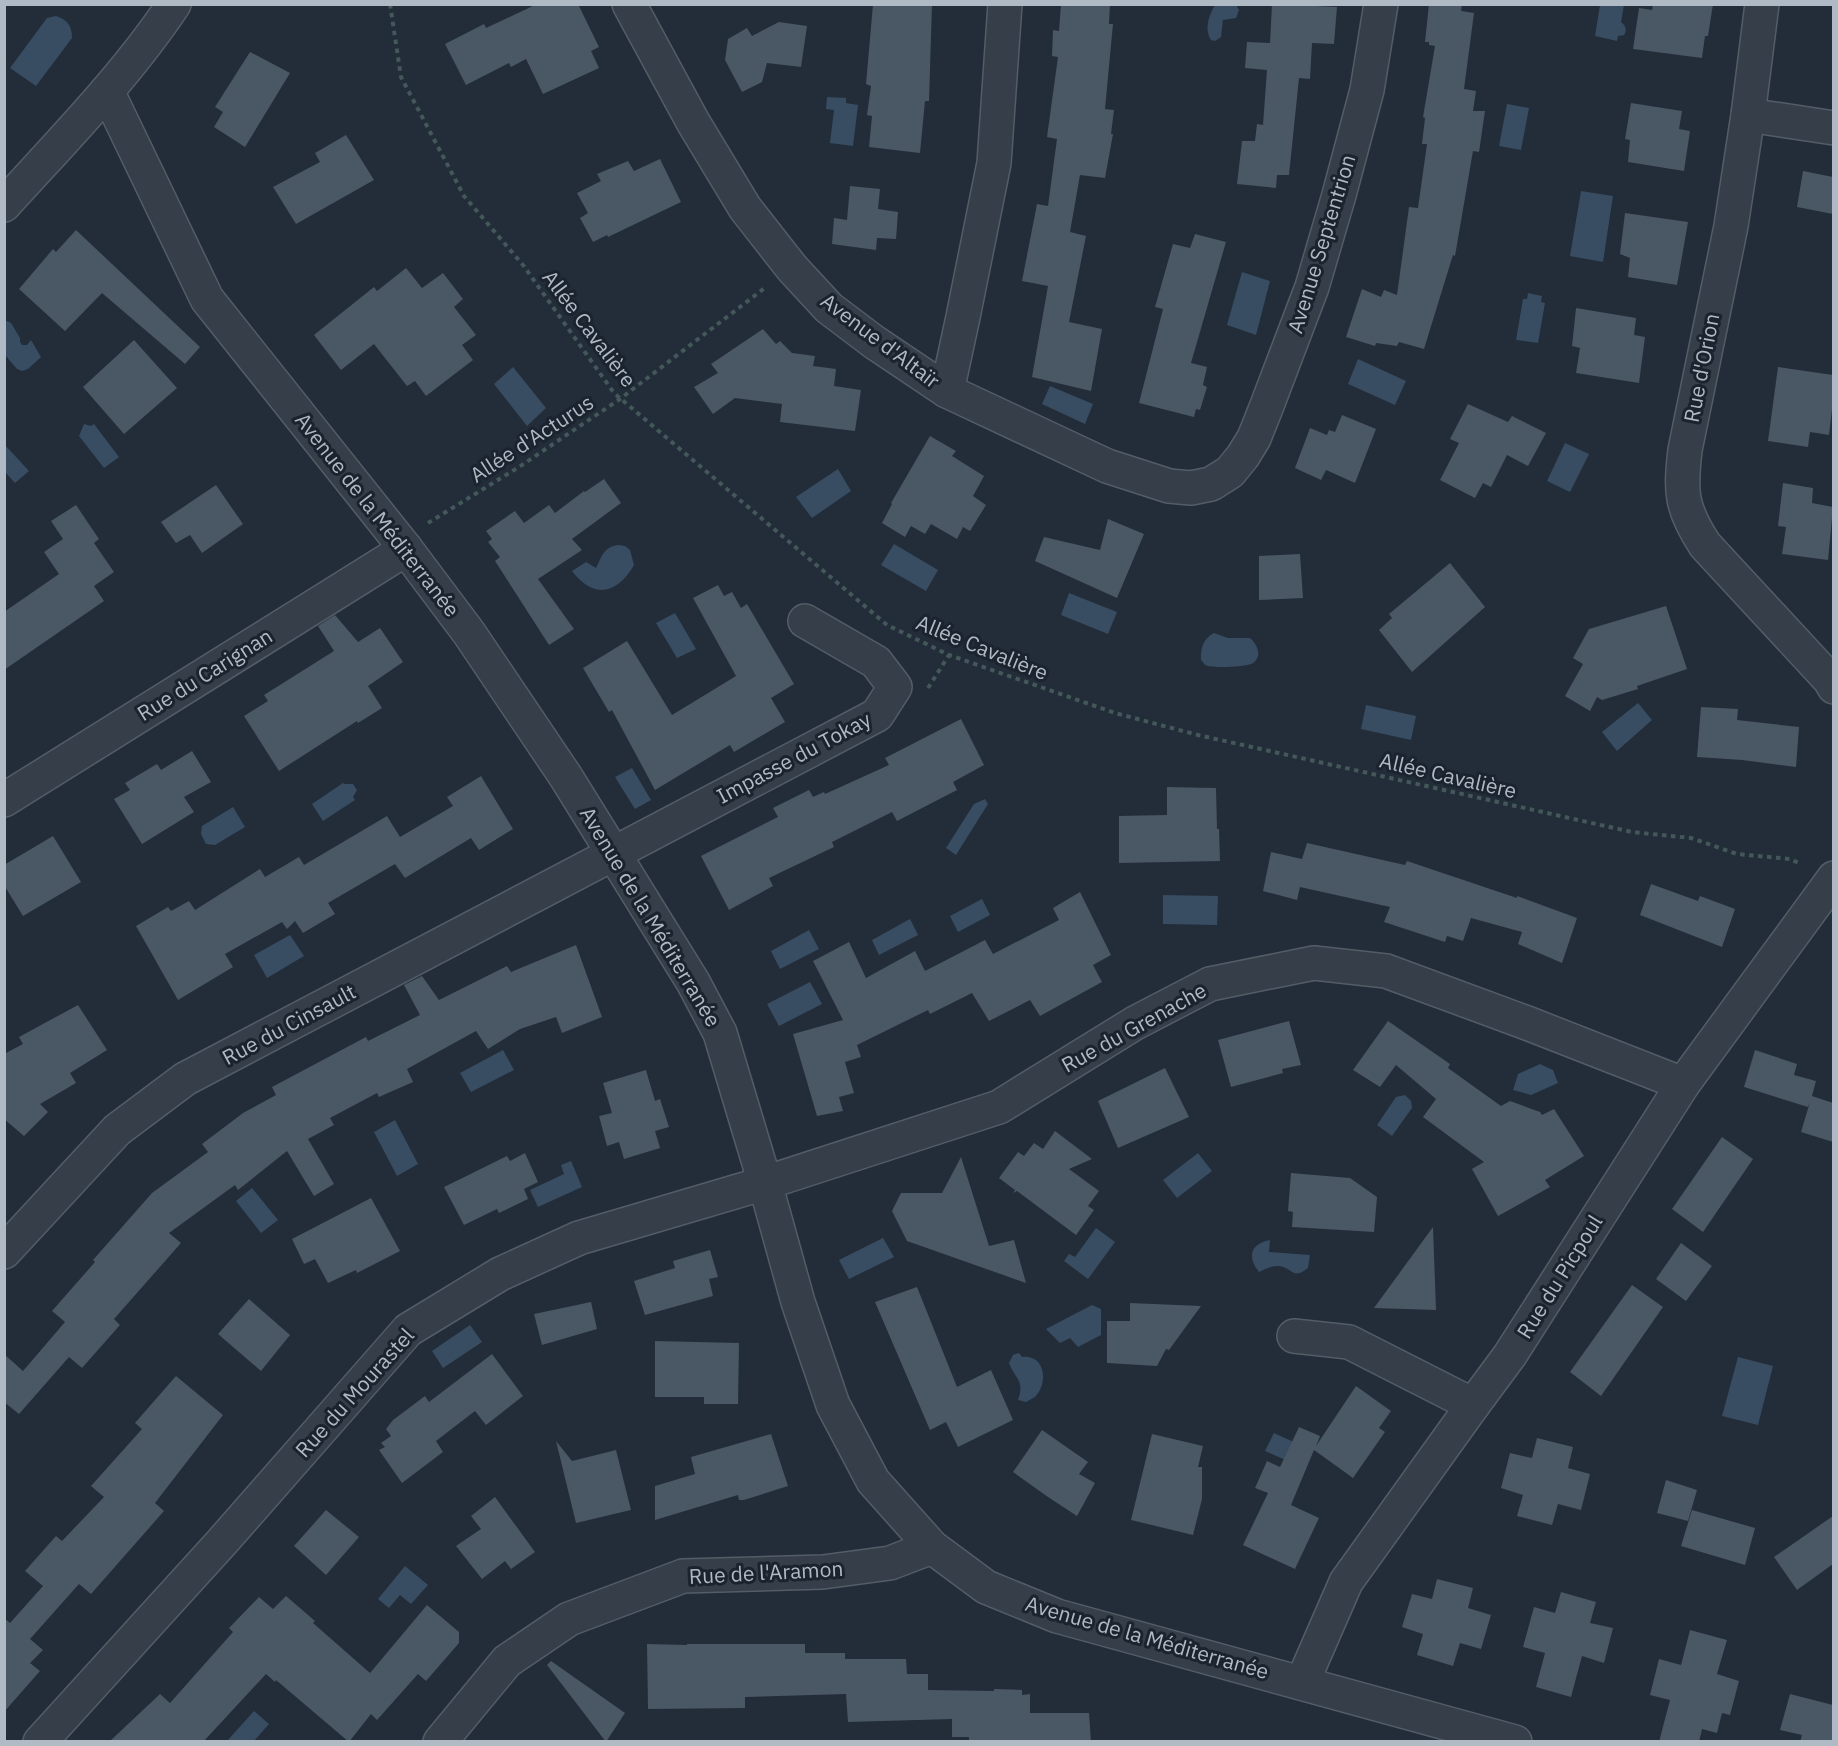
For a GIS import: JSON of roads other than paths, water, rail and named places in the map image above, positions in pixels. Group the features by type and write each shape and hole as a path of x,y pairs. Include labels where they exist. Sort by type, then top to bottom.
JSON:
{"street":[{"path":"4,206 106,91 162,23 174,4"},
{"name":"Avenue d'Altaïr","path":"629,4 693,122 739,198 792,268 829,308 874,342 947,391 1107,466 1169,486 1191,488 1211,484 1230,472"},
{"path":"947,391 994,164 1005,4"},
{"name":"Avenue Septentrion","path":"1230,472 1254,438 1312,287 1367,90 1381,4"},
{"name":"Rue d'Orion","path":"1762,4 1749,115 1731,226 1685,450 1682,475 1683,501 1691,524 1705,545 1832,682"},
{"name":"Avenue de la Méditerranée","path":"106,91 207,298 403,545 469,633 566,777 693,982 720,1033 798,1302 833,1405 873,1481 932,1547 986,1587 1057,1616 1515,1742"},
{"path":"1749,115 1833,128"},
{"name":"Rue du Carignan","path":"4,800 403,545"},
{"name":"Impasse du Tokay","path":"614,853 877,715 895,687 876,662 805,621"},
{"name":"Rue du Cinsault","path":"4,1252 117,1130 185,1079 614,853"},
{"name":"Rue du Picpoul","path":"1302,1683 1346,1582 1510,1356 1683,1084 1833,878"},
{"name":"Rue du Grenache","path":"765,1183 999,1107 1135,1023 1210,984 1314,963 1386,971 1683,1084"},
{"name":"Rue du Mourastel","path":"40,1742 222,1542 408,1330 500,1274 579,1238 765,1183"},
{"path":"1294,1336 1349,1342 1473,1405"},
{"name":"Rue de l'Aramon","path":"440,1742 507,1661 569,1619 682,1576 823,1572 890,1563 932,1547"}],"water":[{"path":"1215,5 1236,5 1239,10 1236,18 1223,20 1221,37 1215,41 1211,40 1208,22"},
{"path":"1600,5 1624,5 1621,22 1626,31 1624,35 1618,36 1617,41 1595,36"},
{"path":"56,16 68,24 72,38 36,86 10,68 47,18"},
{"path":"827,97 846,98 846,103 858,105 853,146 830,143 834,110 826,109"},
{"path":"1507,104 1529,108 1521,150 1499,146"},
{"path":"1581,191 1613,196 1603,262 1570,256"},
{"path":"1242,272 1270,281 1256,335 1227,325"},
{"path":"1528,293 1542,296 1541,302 1545,303 1538,343 1516,340 1523,299 1527,299"},
{"path":"5,322 11,323 22,345 27,345 31,340 41,357 28,369 22,371 17,369 5,355"},
{"path":"1358,359 1406,381 1395,405 1348,384"},
{"path":"513,367 546,408 527,426 494,384"},
{"path":"1050,386 1093,404 1085,424 1042,404"},
{"path":"84,424 91,426 94,424 119,457 104,468 79,436"},
{"path":"1565,443 1589,454 1570,492 1547,481"},
{"path":"4,444 29,471 15,483 5,472"},
{"path":"838,469 851,491 812,518 796,497"},
{"path":"894,544 938,570 926,591 881,565"},
{"path":"618,545 630,550 634,565 620,583 605,590 596,589 580,580 572,571 586,562 596,568 606,550"},
{"path":"1069,593 1117,612 1108,634 1061,615"},
{"path":"675,613 696,649 677,658 656,623"},
{"path":"1214,633 1228,638 1250,638 1258,650 1258,657 1253,663 1238,666 1212,667 1206,665 1201,660 1201,651 1205,641"},
{"path":"1638,703 1652,720 1617,751 1602,732"},
{"path":"1366,705 1416,716 1411,740 1361,729"},
{"path":"632,768 651,800 635,809 615,777"},
{"path":"343,783 353,784 357,790 353,797 355,800 323,821 312,804"},
{"path":"985,799 988,804 956,855 946,848 974,804"},
{"path":"233,807 245,827 215,845 206,844 201,834 202,826"},
{"path":"1163,895 1218,896 1217,925 1163,924"},
{"path":"982,899 990,915 958,932 950,916"},
{"path":"910,919 918,935 879,955 872,940"},
{"path":"809,930 819,949 780,969 771,951"},
{"path":"290,935 304,956 267,978 254,955"},
{"path":"810,982 822,1004 779,1026 767,1004"},
{"path":"503,1050 514,1070 471,1092 460,1073"},
{"path":"1540,1064 1553,1070 1558,1083 1531,1095 1513,1090 1518,1074"},
{"path":"1405,1095 1411,1101 1412,1108 1392,1136 1377,1125 1396,1097"},
{"path":"395,1120 418,1164 397,1176 374,1132"},
{"path":"1198,1153 1212,1171 1177,1198 1163,1180"},
{"path":"571,1161 582,1187 538,1207 530,1190 564,1174 561,1165"},
{"path":"252,1188 278,1220 261,1233 236,1201"},
{"path":"1096,1228 1115,1242 1088,1279 1064,1261 1069,1254 1075,1257"},
{"path":"883,1238 894,1257 849,1279 839,1260"},
{"path":"1270,1240 1269,1252 1310,1255 1308,1268 1303,1272 1295,1273 1278,1266 1259,1272 1253,1261 1253,1252 1258,1245"},
{"path":"1092,1305 1101,1309 1101,1335 1078,1347 1070,1338 1060,1343 1046,1329"},
{"path":"470,1325 482,1342 443,1368 432,1351"},
{"path":"1019,1353 1022,1357 1036,1360 1043,1377 1035,1397 1026,1402 1018,1400 1020,1384 1009,1363 1013,1355"},
{"path":"1738,1357 1773,1366 1758,1425 1722,1416"},
{"path":"1274,1433 1311,1450 1304,1468 1265,1451"},
{"path":"405,1566 428,1585 411,1604 400,1595 389,1608 378,1599"},
{"path":"254,1711 269,1724 254,1741 227,1741"}]}
